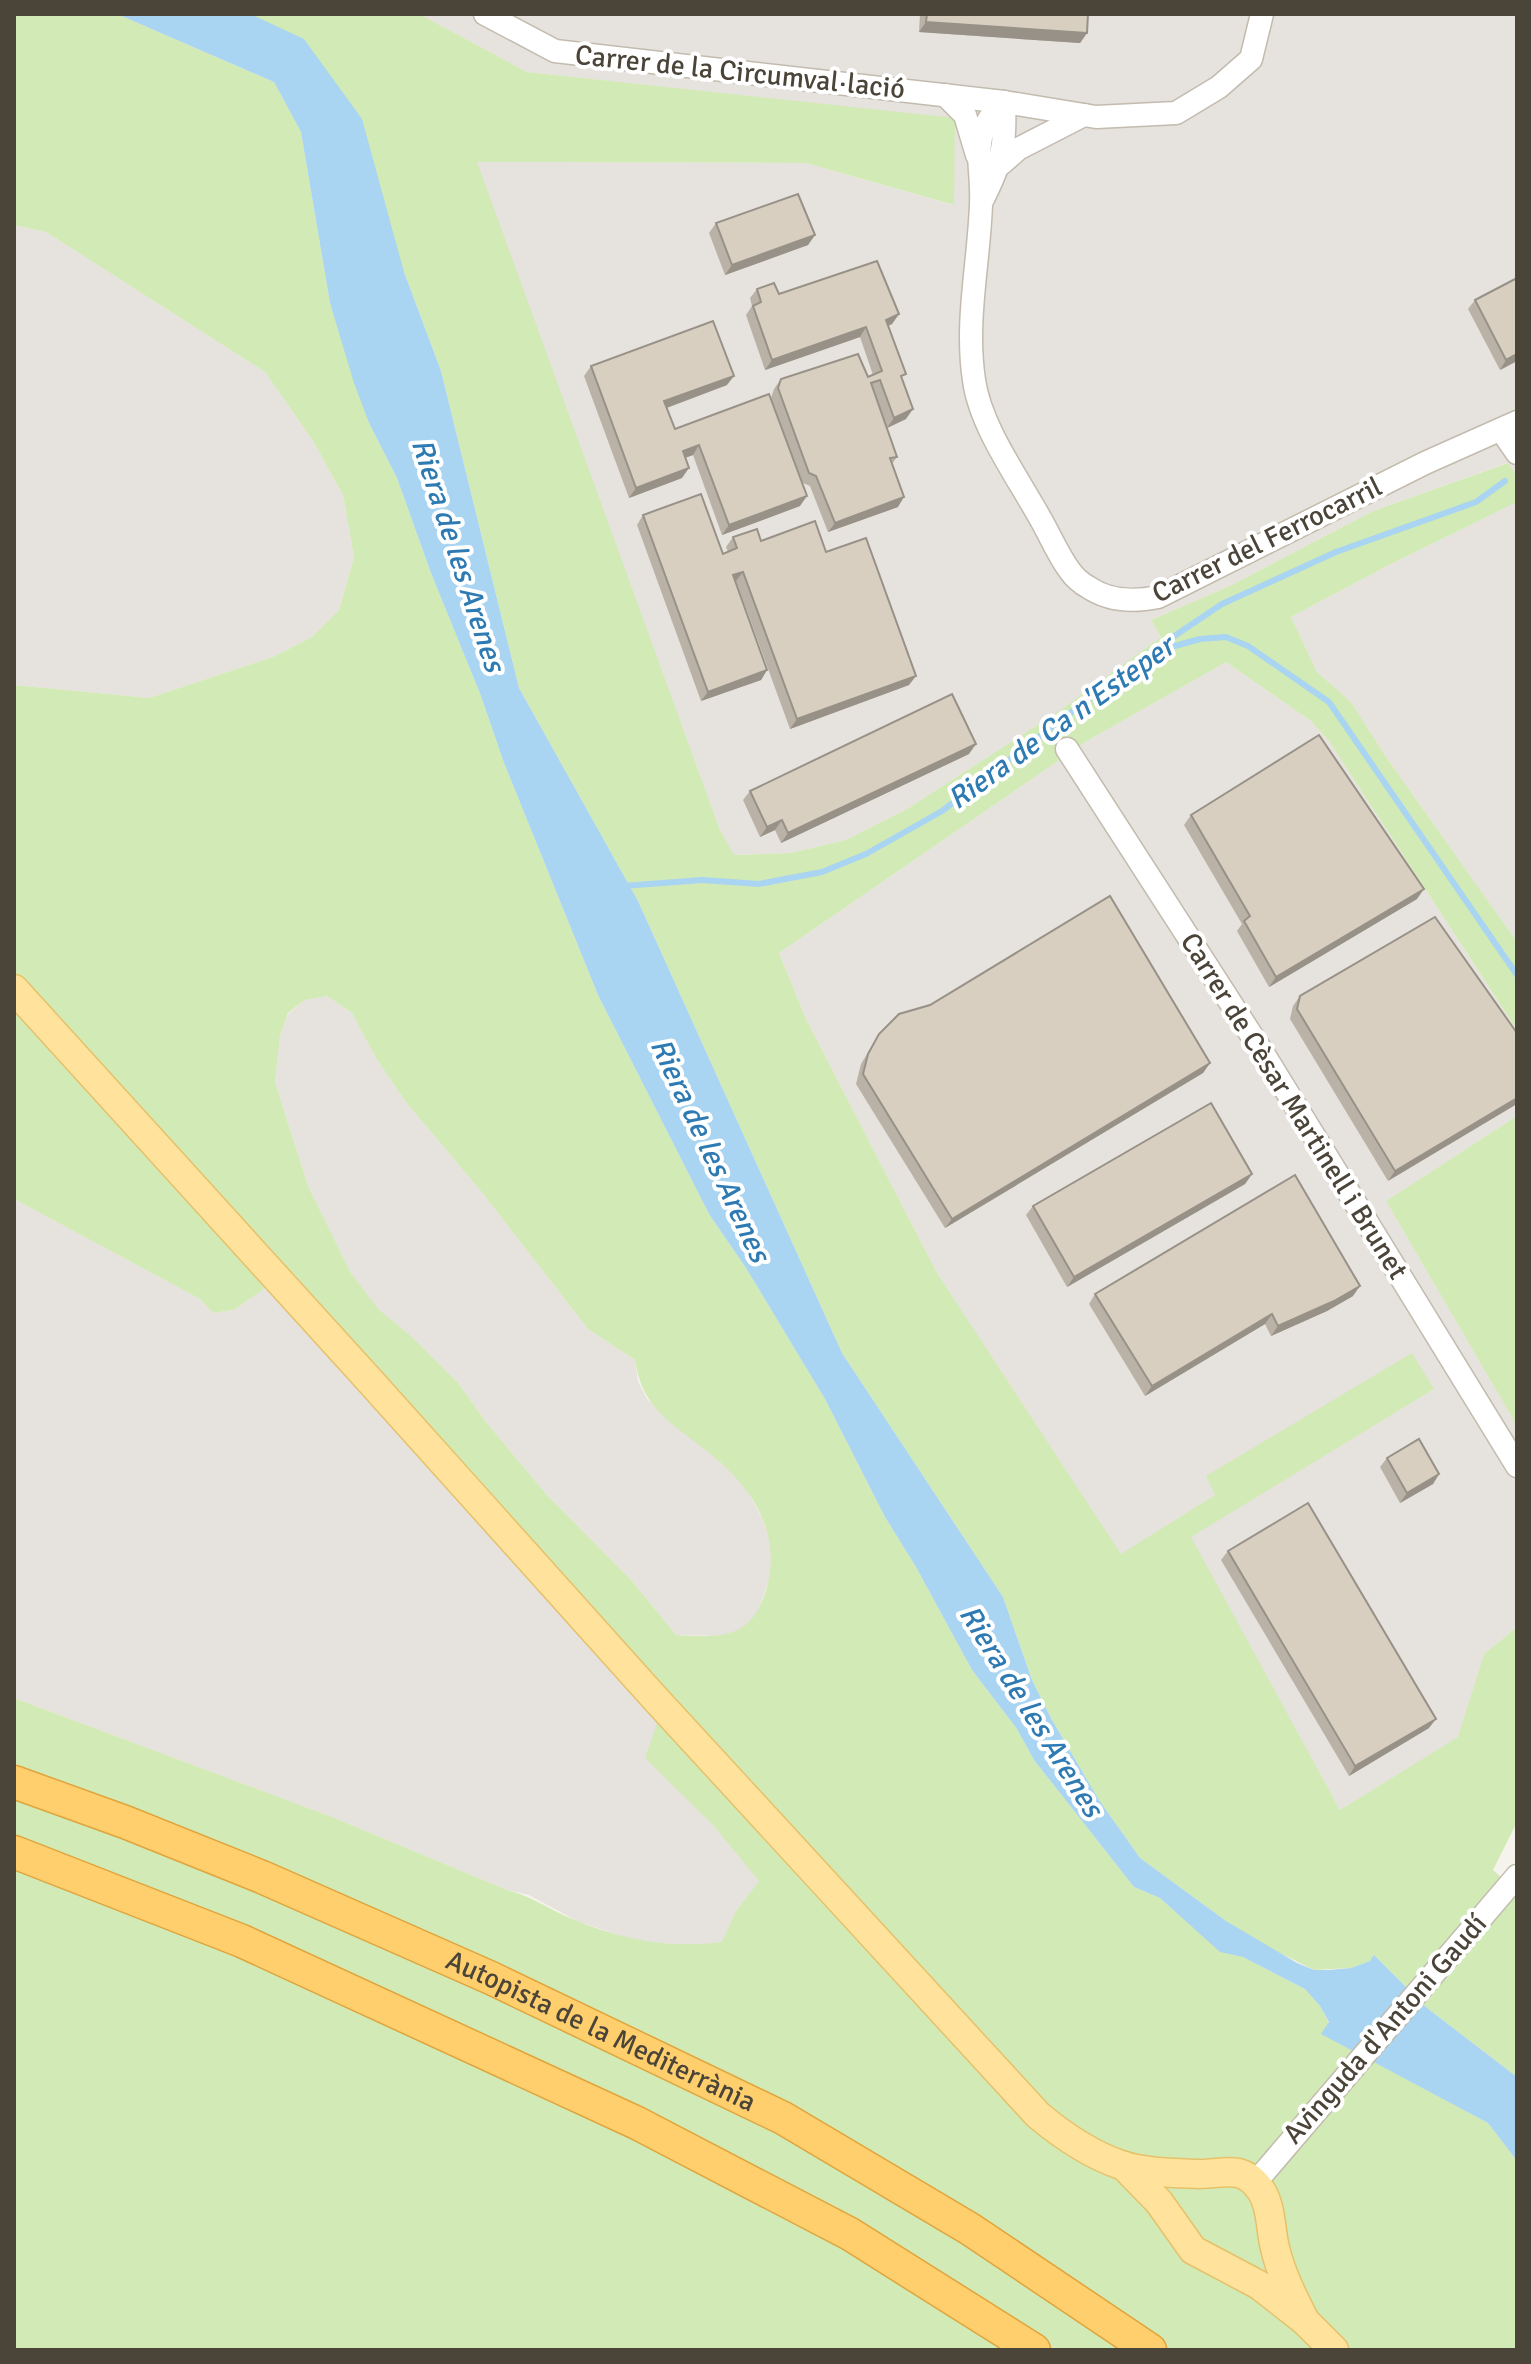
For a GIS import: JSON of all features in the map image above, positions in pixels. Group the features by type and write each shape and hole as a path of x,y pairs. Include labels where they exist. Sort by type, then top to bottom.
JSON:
{"highway":[{"name":"Autopista de la Mediterrània","path":"14,1782 262,1877 491,1978 783,2118 970,2229 1150,2350"},
{"path":"14,1852 242,1941 637,2123 850,2234 1034,2350"}],"main road":[{"path":"14,989 1038,2115 1062,2135 1092,2153 1124,2166 1204,2174 1228,2170 1241,2173 1255,2183 1268,2204 1269,2223 1285,2280 1305,2321"},
{"path":"1124,2166 1159,2202 1193,2250 1259,2285 1305,2321 1334,2350"},
{"path":"1181,2231 1178,2214 1184,2192 1204,2174"},
{"path":"1220,2262 1239,2259 1254,2250 1264,2237 1269,2223"}],"street":[{"name":"Carrer de la Circumval·lació","path":"485,14 555,51 1004,102 1096,117 1176,113 1219,87 1251,59 1262,14"},
{"path":"945,95 965,115 990,162"},
{"name":"Carrer del Ferrocarril","path":"1004,102 1005,130 990,162 981,202 970,345 974,385 987,422 1071,572 1087,587 1104,596 1140,601 1158,597 1425,463 1509,426"},
{"name":"Carrer del Ferrocarril","path":"990,162 1084,115"},
{"path":"1509,426 1517,453"},
{"name":"Carrer de Cèsar Martinell i Brunet","path":"1067,749 1263,1053 1517,1466"},
{"name":"Avinguda d'Antoni Gaudí","path":"1255,2183 1517,1876"}],"shaded area":[{"path":"419,14 1517,14 1517,476 1507,463 1373,511 1232,585 1151,620 1161,637 1062,709 907,809 846,840 791,853 733,855 720,830 476,162 806,163 953,205 954,119 527,72"},
{"path":"14,225 46,232 265,372 313,441 343,495 354,557 339,610 312,637 273,657 149,698 14,685"},
{"path":"1517,502 1517,942 1384,754 1351,702 1317,672 1291,617"},
{"path":"1226,662 1311,721 1329,741 1517,1030 1517,1116 1386,1201 1517,1426 1517,1627 1484,1654 1459,1737 1340,1810 1190,1537 1434,1389 1207,1476 1215,1495 1121,1555 937,1273 806,1019 779,953 1087,741"},
{"path":"327,996 352,1013 376,1058 405,1101 480,1190 588,1329 635,1360 638,1381 647,1399 742,1481 763,1520 772,1545 773,1567 758,1612 744,1628 724,1636 676,1635 632,1581 546,1494 459,1384 411,1336 377,1309 351,1273 308,1186 275,1082 280,1036 288,1014 305,1000"},
{"path":"14,1199 200,1299 213,1313 234,1310 271,1284 659,1719 714,1826 760,1880 736,1911 723,1942 694,1946 648,1942 577,1921 529,1895 507,1890 332,1817 14,1698"}],"green space":[{"path":"14,14 117,14 274,82 301,132 330,303 369,423 397,478 504,763 598,995 709,1214 746,1268 825,1399 885,1517 972,1670 1017,1729 1034,1760 1134,1887 1160,1898 1220,1951 1243,1957 1305,1989 1320,2006 1329,2023 1322,2034 1488,2123 1517,2161 1517,2350 14,2350 14,1698 332,1817 525,1896 575,1920 629,1938 685,1944 722,1942 736,1911 759,1881 714,1826 645,1758 659,1718 271,1284 234,1310 213,1313 200,1299 14,1199 14,685 149,698 273,657 312,637 339,610 354,557 343,495 313,441 265,372 46,232 14,225","holes":["327,996 352,1013 376,1058 405,1101 480,1190 588,1329 635,1360 644,1391 661,1414 725,1466 752,1499 762,1517 771,1556 763,1599 748,1623 728,1634 676,1635 632,1581 546,1494 459,1384 411,1336 378,1309 351,1273 308,1186 275,1082 280,1036 288,1013 305,1000"]},
{"path":"250,14 419,14 527,72 955,118 954,205 806,163 477,162 720,830 734,855 791,853 846,840 907,809 1062,709 1161,637 1151,620 1232,585 1373,511 1508,463 1517,476 1517,502 1291,617 1317,672 1351,702 1384,754 1517,942 1517,1030 1329,741 1311,721 1226,662 1087,741 779,953 806,1019 937,1273 1121,1554 1215,1495 1206,1476 1412,1353 1434,1389 1191,1537 1340,1810 1458,1737 1484,1654 1517,1627 1517,1822 1493,1870 1517,1891 1517,2077 1427,2008 1375,1956 1351,1968 1314,1970 1264,1945 1226,1921 1140,1858 1099,1800 1032,1680 1003,1597 842,1353 638,901 519,688 441,371 404,272"},
{"path":"1517,1116 1517,1426 1386,1201"}],"water":[{"name":"Riera de les Arenes","path":"117,14 250,14 304,39 362,119 404,272 441,371 519,688 638,901 842,1353 1003,1597 1032,1680 1099,1800 1140,1858 1226,1921 1314,1970 1351,1968 1370,1961 1374,1955 1427,2008 1517,2077 1517,2161 1488,2123 1321,2034 1329,2022 1305,1989 1243,1957 1220,1952 1160,1898 1134,1887 1034,1760 1017,1729 972,1670 885,1517 825,1399 746,1268 709,1214 598,995 504,763 397,478 369,423 354,383 330,303 301,132 274,82"}],"building":[{"path":"927,14 1088,14 1087,33 926,22"},
{"path":"798,194 815,235 732,265 716,223"},
{"path":"877,261 899,314 886,320 906,374 901,376 913,409 894,418 880,380 871,383 897,457 890,458 904,497 835,523 816,476 809,473 778,388 781,379 858,354 868,377 882,371 866,327 772,360 753,306 761,302 757,289 774,283 779,294"},
{"path":"1517,278 1517,354 1506,360 1475,300"},
{"path":"713,321 734,376 664,401 675,429 769,394 807,496 729,525 699,445 683,451 689,468 636,488 591,366"},
{"path":"701,494 723,554 737,548 733,537 757,529 761,541 815,521 826,552 866,538 916,676 797,719 743,572 733,575 767,670 708,692 643,515"},
{"path":"952,694 976,744 788,833 782,820 767,827 750,791"},
{"path":"1319,735 1424,889 1276,977 1244,921 1250,916 1191,815"},
{"path":"1110,896 1210,1063 952,1219 863,1074 868,1054 879,1034 899,1014 930,1005"},
{"path":"1435,917 1517,1033 1517,1098 1395,1171 1297,1009 1300,996"},
{"path":"1211,1103 1252,1174 1074,1277 1033,1206"},
{"path":"1295,1175 1360,1286 1278,1326 1272,1314 1152,1386 1095,1294"},
{"path":"1419,1439 1439,1474 1407,1493 1387,1458"},
{"path":"1308,1503 1436,1719 1355,1766 1228,1551"}],"waterway":[{"name":"Riera de Ca n'Esteper","path":"623,886 702,880 759,884 822,872 866,854 942,811 1149,653 1222,604 1336,552 1476,502 1505,481"},
{"path":"1157,651 1200,639 1226,637 1248,646 1329,702 1517,975"}]}
